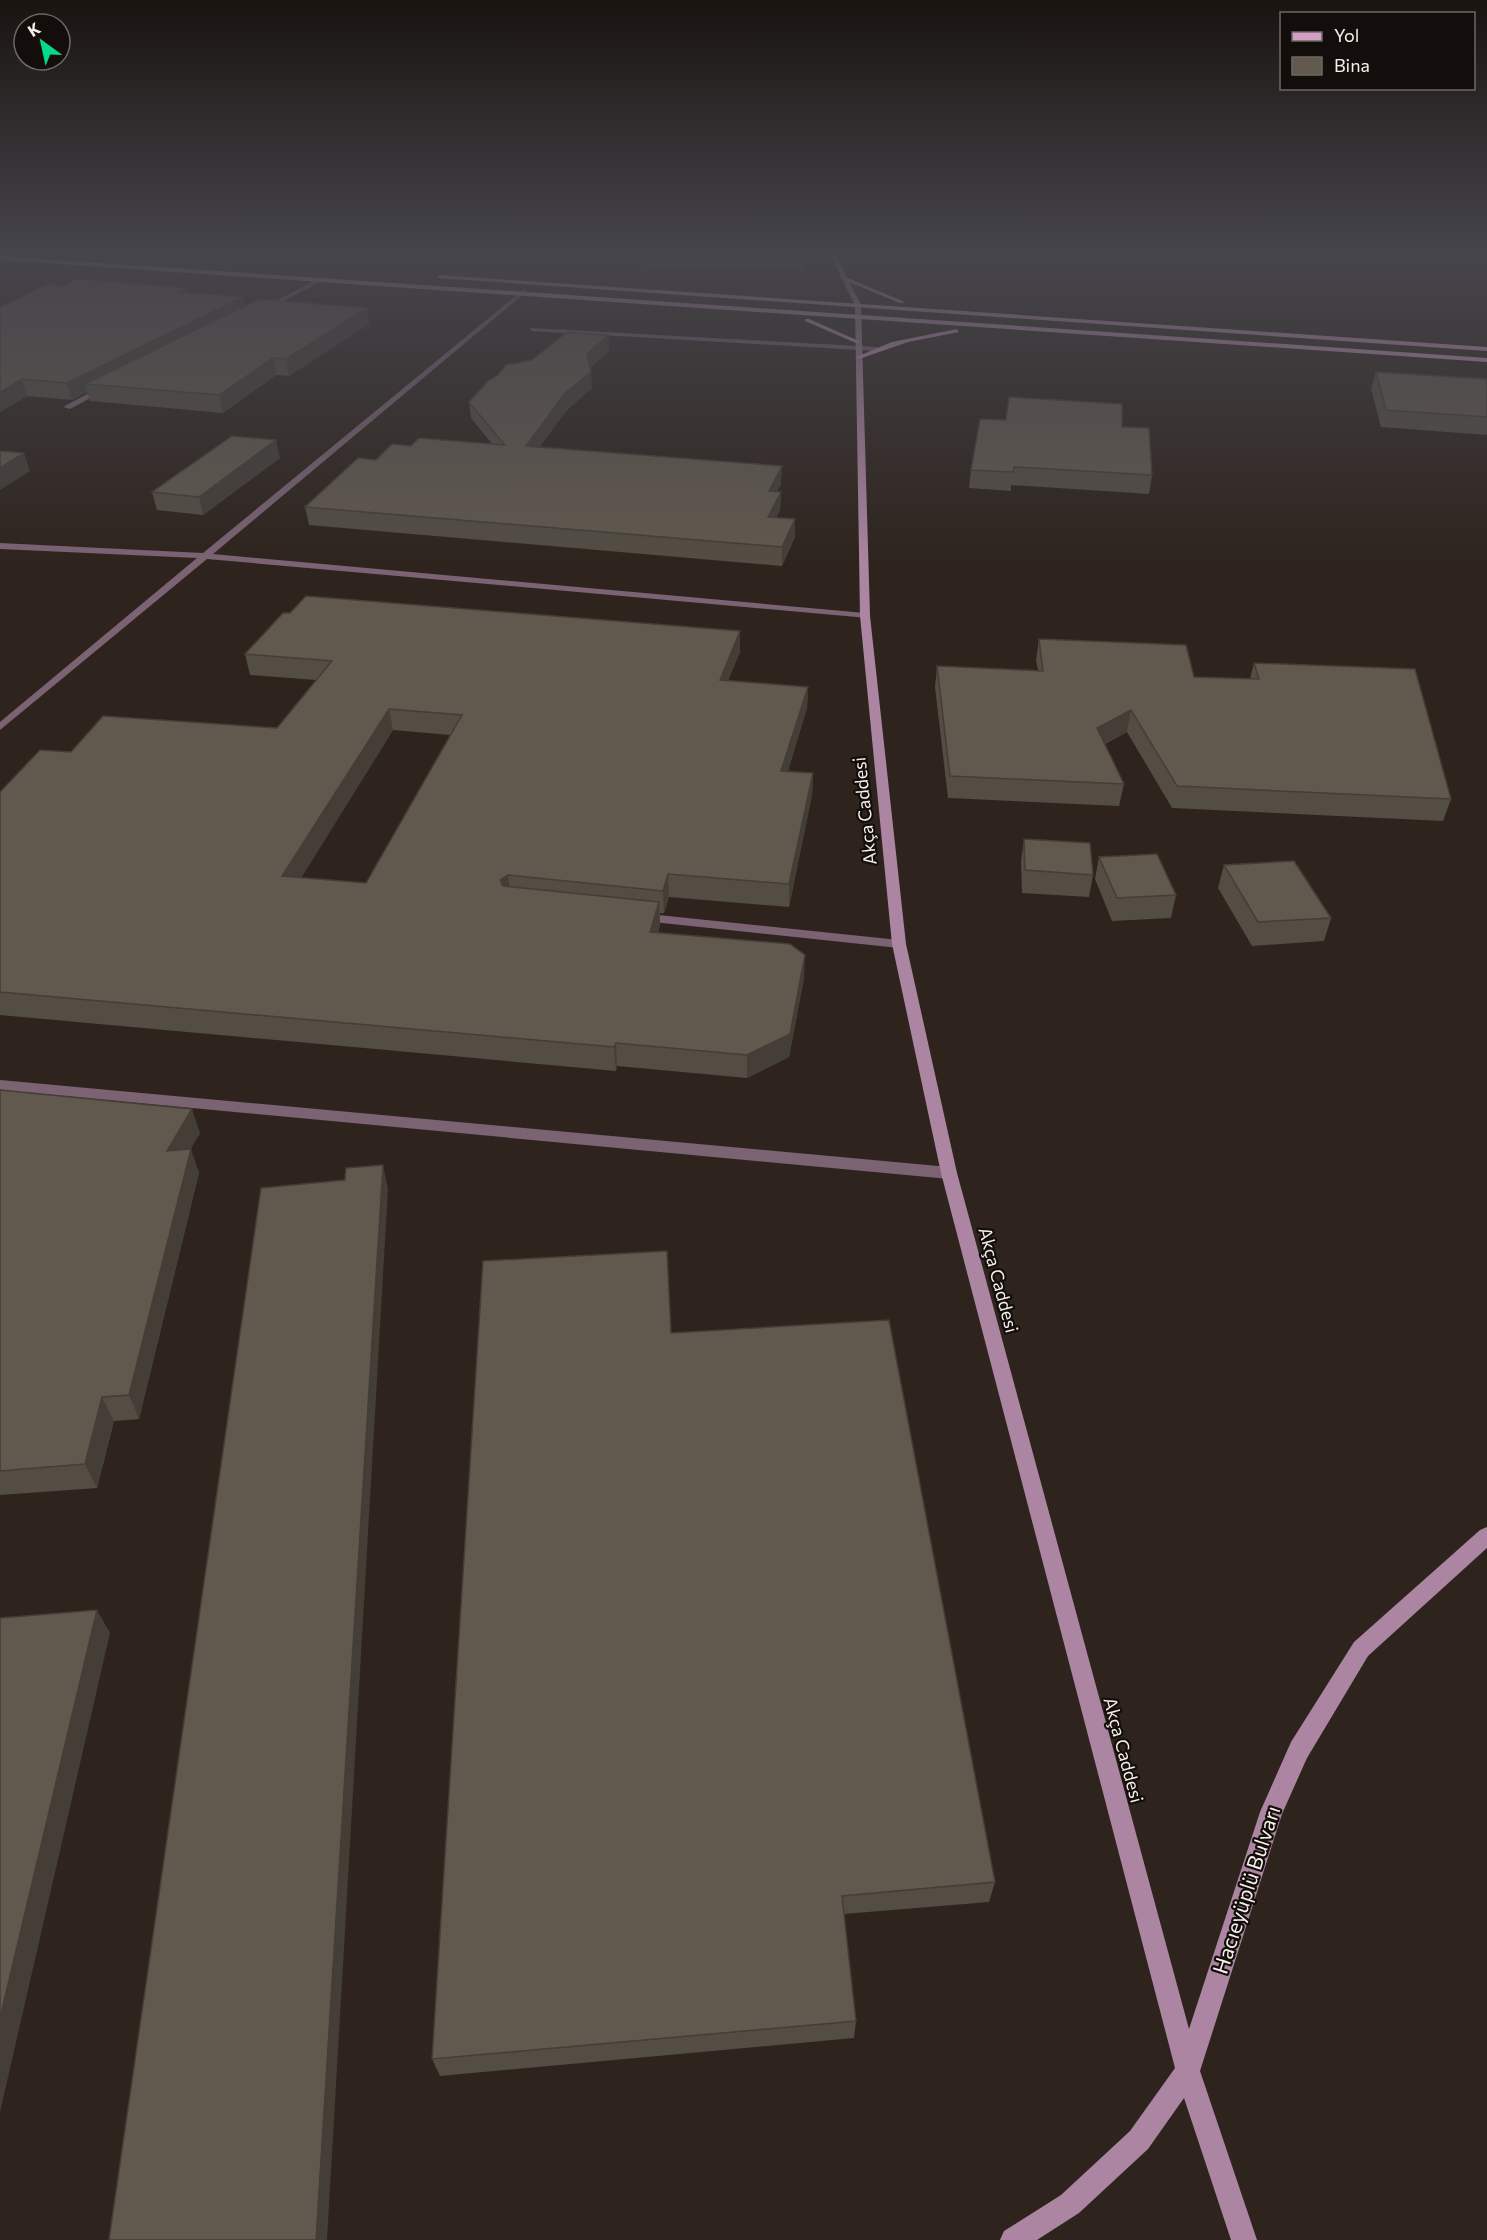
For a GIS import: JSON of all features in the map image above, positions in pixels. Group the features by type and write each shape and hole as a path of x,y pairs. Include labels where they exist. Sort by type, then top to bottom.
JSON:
{"main road":[{"path":"1420,356 1487,360"}],"street":[{"path":"0,727 445,356"},
{"name":"Akça Caddesi","path":"858,356 865,616 899,944 949,1173 1188,2071 1244,2240"},
{"path":"67,407 109,386"},
{"path":"0,546 205,556 865,616"},
{"path":"628,916 899,944"},
{"path":"0,1085 949,1173"},
{"name":"Hacıeyüplü Bulvarı","path":"1013,2240 1070,2204 1138,2140 1188,2071 1271,1812 1299,1750 1361,1648 1487,1536"}],"building":[{"path":"0,356 123,356 67,383 22,379 0,392"},
{"path":"143,356 292,356 286,359 273,358 219,395 85,384"},
{"path":"538,356 587,356 591,372 565,393 526,446 782,466 769,491 781,492 768,517 795,519 782,547 305,507 358,458 376,460 392,444 411,446 419,438 505,445 469,402 506,365 532,360"},
{"path":"1376,372 1487,379 1487,417 1386,410"},
{"path":"1009,397 1122,404 1122,427 1149,428 1152,475 1014,467 1013,472 971,470 980,419 1006,420"},
{"path":"232,436 276,440 199,497 152,492"},
{"path":"0,451 24,453 0,468"},
{"path":"306,596 740,631 720,680 808,687 781,771 813,773 789,884 668,874 663,891 508,875 500,880 503,886 659,902 650,932 790,944 805,955 790,1034 747,1055 616,1043 614,1047 0,992 0,792 40,750 71,752 103,716 277,728 332,661 245,654 283,613 290,613","holes":["389,709 462,715 366,883 282,876"]},
{"path":"1039,639 1186,645 1194,677 1259,679 1254,663 1415,669 1451,799 1177,786 1131,710 1097,728 1124,784 950,776 937,666 1043,671"},
{"path":"1024,839 1090,843 1093,875 1025,870"},
{"path":"1157,854 1176,895 1117,898 1099,857"},
{"path":"1294,861 1331,918 1258,922 1224,865"},
{"path":"0,1090 192,1109 167,1151 191,1149 129,1395 102,1397 85,1464 0,1471"},
{"path":"383,1165 316,2240 109,2240 261,1188 345,1180 346,1168"},
{"path":"667,1251 671,1333 889,1320 995,1882 842,1896 856,2021 432,2059 483,1261"},
{"path":"97,1610 0,2018 0,1618"}]}
